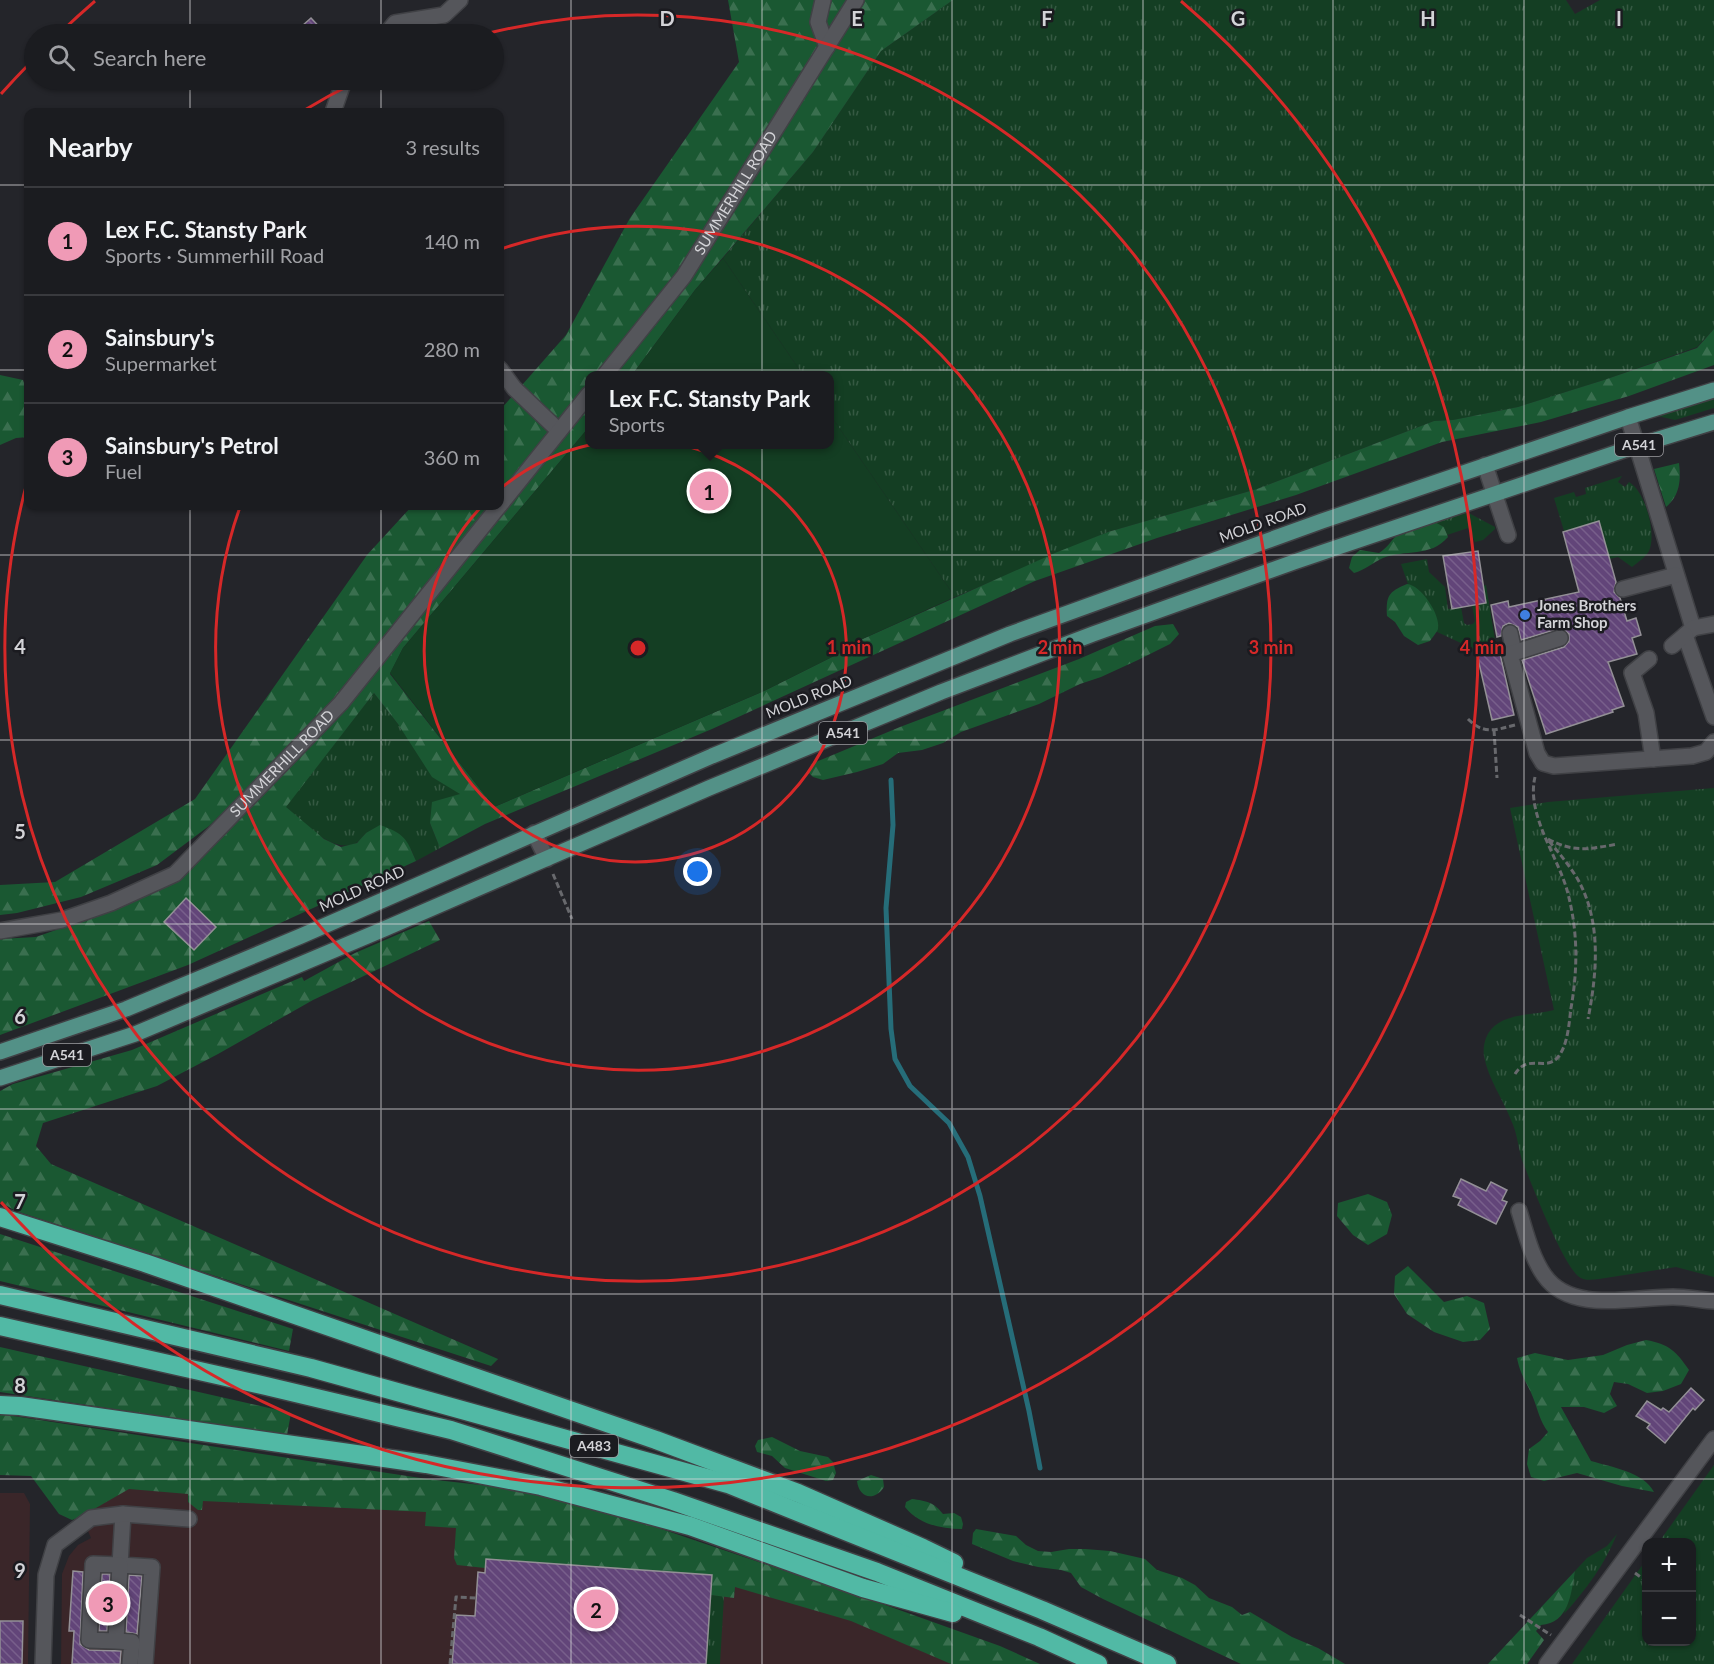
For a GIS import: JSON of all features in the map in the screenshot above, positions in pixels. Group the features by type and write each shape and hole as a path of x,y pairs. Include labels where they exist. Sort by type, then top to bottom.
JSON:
{"highway":[{"name":"A483","path":"0,1217 167,1271 656,1440 798,1493 923,1548 1074,1624"},
{"name":"A483","path":"0,1295 311,1368 728,1484 1167,1664"},
{"name":"A483","path":"0,1326 451,1430 673,1501 877,1572 1039,1637 1098,1664"},
{"name":"A483","path":"0,1406 20,1406 426,1464 542,1486 690,1526 863,1588 1039,1637"}],"main road":[{"name":"MOLD ROAD","path":"0,1052 126,1009 301,936 712,756 1010,634 1322,521 1714,390"},
{"name":"A541","path":"0,1078 135,1034 720,784 963,684 1093,634 1282,566 1636,446 1714,422"}],"street":[{"path":"394,24 444,15 460,0"},
{"path":"823,0 818,22 827,47"},
{"name":"SUMMERHILL ROAD","path":"607,371 684,276 856,0"},
{"path":"334,108 341,90"},
{"path":"504,374 559,431"},
{"name":"SUMMERHILL ROAD","path":"504,499 585,399"},
{"path":"1628,417 1676,575 1689,631 1714,717"},
{"path":"1485,465 1508,536"},
{"name":"SUMMERHILL ROAD","path":"0,930 62,920 111,903 175,874 341,703 495,510"},
{"path":"1623,589 1676,575"},
{"path":"1672,646 1689,631 1714,624"},
{"path":"1510,633 1514,652"},
{"path":"1560,638 1510,654 1538,757 1543,763 1551,766 1698,755 1714,760"},
{"path":"1649,659 1632,673 1646,712 1653,759"},
{"path":"1698,755 1711,748 1714,742"},
{"path":"534,833 546,859"},
{"path":"1519,1211 1534,1258 1545,1277 1561,1293 1578,1299 1676,1297 1714,1301"},
{"path":"1546,1664 1714,1439"},
{"path":"116,1641 123,1514"},
{"path":"44,1664 46,1575 55,1545 91,1518 123,1514 189,1519"},
{"path":"130,1664 132,1642 89,1640 93,1564 152,1567 145,1664"}],"path":[{"path":"1468,719 1484,730 1528,722"},
{"path":"1494,730 1497,778"},
{"path":"1515,1074 1519,1067 1526,1063 1549,1063 1559,1056 1568,1032 1575,983 1577,946 1575,921 1559,865 1539,824 1534,806 1533,788 1536,773 1543,763"},
{"path":"1546,838 1580,850 1618,844"},
{"path":"1546,838 1578,879 1592,916 1596,957 1588,1019"},
{"path":"546,859 572,919"},
{"path":"450,1664 456,1597 476,1598"},
{"path":"1520,1615 1562,1643"}],"shaded area":[{"path":"77,1448 544,1510 998,1664 61,1664 62,1574 69,1556 78,1545 91,1538 82,1517"},
{"path":"0,1493 24,1493 30,1504 28,1664 0,1664"}],"green space":[{"path":"728,0 953,0 881,51 813,152 695,290 635,371 585,371 585,432 403,648 390,674 494,807 764,691 840,653 858,641 1055,553 1108,532 1257,489 1434,421 1453,420 1518,407 1604,380 1697,348 1714,329 1714,365 1629,396 1541,422 1442,442 1296,495 1157,538 1035,581 712,729 485,824 440,848 430,823 432,802 460,794 432,777 398,724 374,693 286,807 324,839 341,847 357,843 366,833 380,825 388,828 403,837 416,861 188,965 0,1035 0,939 36,937 127,905 186,872 234,802 209,826 157,865 81,897 0,915 0,885 55,882 195,799 367,555 408,510 504,510 504,405 566,335 630,218 739,62"},
{"path":"953,0 1566,0 1575,14 1600,0 1714,0 1714,329 1697,347 1604,380 1518,407 1453,420 1434,421 1257,489 1108,532 955,597 834,420 834,371 800,371 723,258 813,152 881,51"},
{"path":"723,258 800,371 635,371 695,290"},
{"path":"0,375 23,380 24,437 0,445"},
{"path":"1714,396 1714,408 1675,420 1653,415"},
{"path":"834,420 955,597 858,641 840,653 764,691 494,807 390,673 403,648 585,432 585,449 834,449"},
{"path":"1679,463 1678,487 1666,507 1654,469"},
{"path":"1622,476 1618,482 1625,487 1629,482 1640,494 1648,513 1652,534 1649,551 1632,567 1618,557 1610,559 1599,522 1564,531 1554,498 1574,492 1576,497 1586,494 1585,488"},
{"path":"1465,511 1495,529 1483,540 1475,542 1468,528 1447,535 1444,527 1433,521"},
{"path":"1433,521 1444,527 1448,537 1441,544 1425,550 1391,555 1354,573 1349,568 1352,557 1360,550 1379,553 1405,530"},
{"path":"1427,559 1429,572 1445,587 1448,609 1461,607 1464,623 1467,625 1475,621 1472,605 1479,586 1486,585 1496,646 1476,650 1422,625 1401,564"},
{"path":"1407,584 1424,595 1438,623 1437,630 1430,641 1418,645 1404,636 1395,622 1387,616 1388,599 1392,592"},
{"path":"1173,624 1179,634 1170,644 1039,704 961,732 943,743 922,750 898,753 883,764 857,772 823,780 809,773 811,764 900,727 1079,659 1155,626"},
{"path":"374,693 398,724 460,794 430,823 440,848 416,861 411,849 366,833 357,842 347,845 328,841 285,807"},
{"path":"1714,788 1714,1277 1676,1267 1591,1280 1580,1278 1563,1255 1547,1221 1522,1160 1513,1125 1492,1081 1484,1056 1486,1038 1498,1024 1516,1016 1554,1010 1510,808 1548,802"},
{"path":"429,921 440,940 313,1000 157,1086 43,1123 36,1146 51,1164 498,1359 491,1366 16,1211 0,1202 0,1091 13,1084 132,1050 302,977 304,981 355,953"},
{"path":"1368,1194 1387,1202 1392,1215 1387,1234 1368,1245 1353,1235 1337,1216 1338,1203"},
{"path":"0,1234 293,1329 289,1351 0,1281"},
{"path":"1408,1266 1444,1302 1467,1296 1484,1303 1490,1329 1480,1340 1463,1342 1434,1332 1407,1314 1394,1294 1395,1276"},
{"path":"1646,1340 1666,1346 1680,1358 1689,1370 1681,1384 1663,1391 1647,1393 1628,1384 1614,1382 1610,1394 1617,1406 1604,1413 1584,1407 1561,1407 1591,1461 1635,1475 1649,1485 1654,1492 1622,1486 1577,1473 1544,1481 1531,1477 1527,1464 1529,1449 1548,1432 1520,1371 1517,1358 1535,1353 1568,1360 1603,1355"},
{"path":"0,1347 291,1413 287,1435 0,1392"},
{"path":"0,1414 427,1479 543,1492 629,1518 877,1602 1000,1646 1040,1664 951,1664 851,1621 735,1587 734,1598 711,1595 712,1575 486,1559 485,1568 457,1565 454,1558 456,1528 425,1526 426,1512 203,1501 202,1510 198,1510 188,1502 188,1494 129,1489 72,1520 59,1514 31,1476 0,1475"},
{"path":"772,1437 800,1451 828,1457 833,1462 836,1473 833,1480 826,1481 785,1468 772,1456 757,1452 755,1446 758,1440"},
{"path":"1714,1465 1714,1664 1572,1664 1642,1566 1642,1646 1696,1646 1696,1538 1662,1538"},
{"path":"871,1475 883,1479 884,1487 876,1495 868,1496 858,1487 857,1481"},
{"path":"912,1499 929,1503 943,1514 954,1513 961,1517 962,1529 938,1527 916,1518 905,1507 906,1502"},
{"path":"976,1529 1016,1536 1026,1545 1038,1551 1085,1549 1110,1551 1145,1559 1157,1570 1195,1585 1209,1598 1232,1607 1242,1615 1250,1612 1345,1664 1241,1664 1103,1599 1081,1587 1071,1573 1013,1561 972,1544 973,1533"},
{"path":"1617,1534 1594,1576 1564,1614 1575,1571 1587,1558 1607,1546"},
{"path":"1575,1571 1567,1606 1558,1619 1541,1625 1536,1631 1544,1640 1527,1664 1488,1664"},
{"path":"711,1595 724,1596 720,1664 706,1664"}],"building":[{"path":"311,18 317,24 304,24"},
{"path":"1599,521 1616,582 1614,592 1620,598 1627,621 1636,618 1641,635 1632,638 1637,654 1608,662 1624,706 1612,710 1613,712 1546,734 1522,660 1564,647 1569,641 1569,634 1563,629 1558,629 1521,640 1518,627 1509,623 1503,626 1501,636 1497,637 1491,605 1508,601 1509,607 1579,592 1563,532"},
{"path":"1478,551 1486,603 1452,609 1443,556"},
{"path":"1498,645 1514,715 1492,720 1476,650"},
{"path":"186,898 216,927 194,950 164,922"},
{"path":"1461,1179 1486,1191 1491,1182 1507,1190 1502,1200 1507,1202 1496,1224 1458,1205 1461,1199 1453,1196"},
{"path":"1691,1388 1704,1400 1695,1410 1693,1408 1665,1443 1647,1428 1650,1424 1636,1416 1647,1401 1669,1412"},
{"path":"486,1559 712,1575 706,1664 452,1664 456,1615 475,1616 478,1572 485,1573"},
{"path":"73,1571 83,1572 80,1644 89,1650 121,1651 120,1664 72,1664 74,1631 69,1631"},
{"path":"102,1574 110,1574 107,1631 99,1631"},
{"path":"129,1575 142,1576 137,1634 126,1632"},
{"path":"0,1621 23,1621 22,1664 0,1664"}],"waterway":[{"path":"891,780 893,825 886,908 891,1029 895,1059 910,1086 949,1123 968,1157 980,1196 1040,1468"}],"place":[{"name":"Lex F.C. Stansty Park","path":"709,491"},
{"name":"Jones Brothers Farm Shop","path":"1525,615"},
{"name":"Sainsbury's Petrol","path":"108,1603"},
{"name":"Sainsbury's","path":"596,1609"}]}
